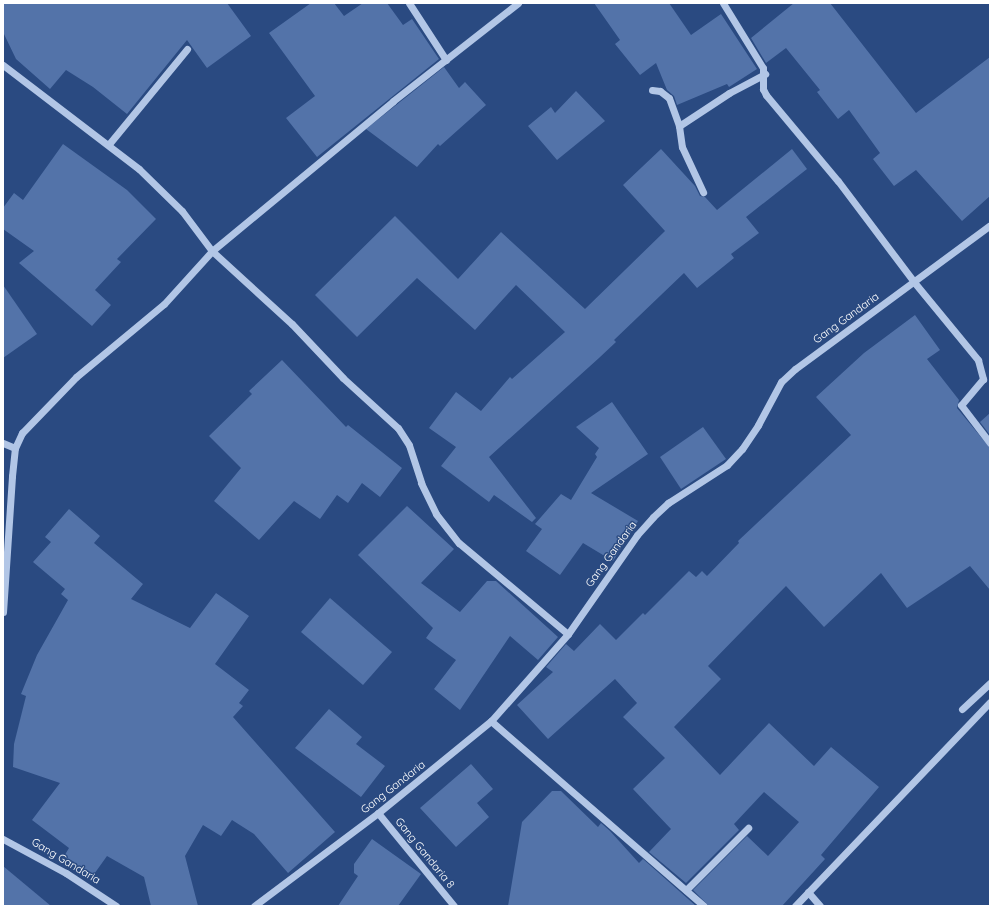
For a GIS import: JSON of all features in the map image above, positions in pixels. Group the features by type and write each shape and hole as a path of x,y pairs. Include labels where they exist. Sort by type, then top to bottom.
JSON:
{"street":[{"path":"409,3 446,60"},
{"path":"3,612 15,448 22,433 76,377 164,304 212,251 518,3"},
{"path":"723,3 765,74 763,89 766,95 838,181 914,282 978,360 982,370 983,379 980,386 962,405 990,442"},
{"path":"108,144 187,49"},
{"path":"3,65 140,169 182,211 212,251 292,324 343,378 398,428 409,445 421,483 436,514 459,543 568,634"},
{"path":"679,126 729,93 765,74"},
{"path":"652,90 660,91 669,98 679,126 682,147 703,192"},
{"name":"Gang Gandaria","path":"254,906 378,813 491,720 568,634 637,535 653,517 668,503 727,464 742,449 781,382 990,225"},
{"path":"3,443 15,448"},
{"path":"962,709 990,692"},
{"path":"795,906 990,692"},
{"path":"491,720 704,906"},
{"name":"Gang Gandaria 8","path":"378,813 454,906"},
{"path":"686,890 748,828"},
{"name":"Gang Gandaria","path":"3,839 66,872 116,906"},
{"path":"808,892 820,906"}],"building":[{"path":"3,3 227,3 251,36 207,68 187,40 127,114 93,87 66,70 50,89 16,59 3,32"},
{"path":"311,3 334,3 344,16 363,3 387,3 403,25 412,19 439,59 317,157 286,118 315,96 269,33"},
{"path":"594,3 669,3 691,35 721,14 757,69 729,87 727,84 677,105 674,96 667,90 656,63 640,75 615,44 620,40"},
{"path":"794,3 830,3 916,113 990,57 990,196 962,221 916,170 894,186 873,159 880,153 849,110 838,119 817,92 820,90 786,48 766,63 751,38"},
{"path":"444,67 459,88 465,82 486,105 440,146 438,144 417,167 366,129"},
{"path":"576,91 605,121 557,160 528,126 551,107 555,113"},
{"path":"63,144 127,190 156,219 117,259 121,262 95,290 111,305 92,326 19,263 34,251 3,229 3,208 14,193 23,200"},
{"path":"661,149 695,186 700,196 705,197 717,210 792,149 807,169 746,217 759,233 731,254 734,258 697,288 684,273 614,340 616,342 489,457 536,518 532,522 494,495 489,502 441,466 456,447 429,428 456,392 481,411 510,377 512,379 565,332 516,285 475,330 417,278 357,337 315,295 395,216 458,279 501,232 585,309 665,231 623,185"},
{"path":"3,285 37,334 3,358"},
{"path":"915,315 940,350 927,359 959,400 957,408 990,448 990,590 970,566 907,608 881,573 824,627 786,586 708,666 721,679 674,727 720,775 769,723 814,766 831,747 879,787 821,855 825,859 782,906 709,906 693,890 747,836 768,856 799,822 764,792 734,824 739,830 686,883 649,852 671,829 633,789 665,758 623,717 637,703 615,679 548,739 517,705 553,672 546,667 566,644 574,651 600,624 616,640 643,613 645,615 689,571 696,577 702,571 707,576 739,543 738,541 851,435 816,397 864,353"},
{"path":"282,360 346,427 348,425 402,468 380,497 362,483 348,503 337,495 320,519 294,501 259,540 214,501 241,468 209,436 252,394 249,391"},
{"path":"612,402 648,454 591,493 638,521 613,561 583,543 560,575 526,551 542,529 535,524 561,494 571,500 597,457 595,454 599,448 576,427"},
{"path":"990,413 990,435 980,422"},
{"path":"703,427 726,459 681,489 660,457"},
{"path":"407,506 454,549 421,583 460,612 487,581 496,581 558,637 538,660 510,636 460,710 434,689 456,660 426,638 433,628 358,555"},
{"path":"69,509 100,536 94,543 143,584 131,599 190,628 216,593 249,616 215,664 249,690 239,703 243,706 233,717 335,832 288,873 254,834 232,820 221,836 203,825 185,856 198,906 151,906 144,877 107,856 92,877 63,858 69,848 32,820 60,783 13,767 14,744 26,696 21,694 37,655 68,600 61,594 65,589 33,562 51,542 45,537"},
{"path":"330,598 392,652 363,685 301,632"},
{"path":"329,709 362,737 356,744 385,766 361,797 295,748"},
{"path":"471,764 493,789 477,803 489,817 456,847 420,808"},
{"path":"552,791 561,791 598,827 601,823 610,831 639,863 643,859 696,906 508,906 522,822"},
{"path":"372,839 421,874 398,906 338,906 358,876 354,873 354,864"},
{"path":"3,866 51,906 3,906"}]}
